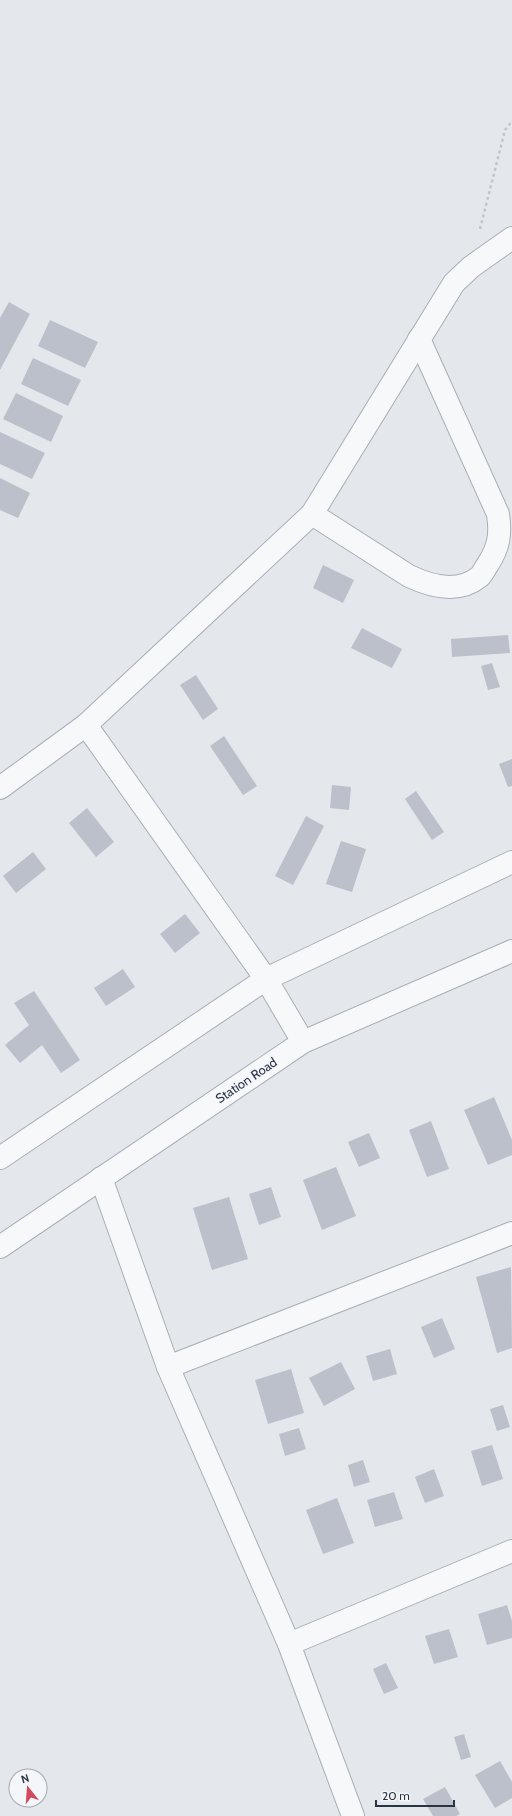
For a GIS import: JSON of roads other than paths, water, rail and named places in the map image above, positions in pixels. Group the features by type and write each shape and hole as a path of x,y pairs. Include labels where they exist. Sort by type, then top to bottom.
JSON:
{"street":[{"path":"0,788 86,726 312,514 454,283 471,267 512,238"},
{"path":"312,514 409,576 426,584 446,588 463,584 479,576 490,561 498,546 500,531 498,514 419,339"},
{"path":"86,726 266,979 303,1042"},
{"path":"0,1158 266,979 512,862"},
{"name":"Station Road","path":"0,1247 303,1042 512,951"},
{"path":"101,1178 168,1367 289,1644 353,1816"},
{"path":"168,1367 512,1233"},
{"path":"289,1644 512,1551"}]}
